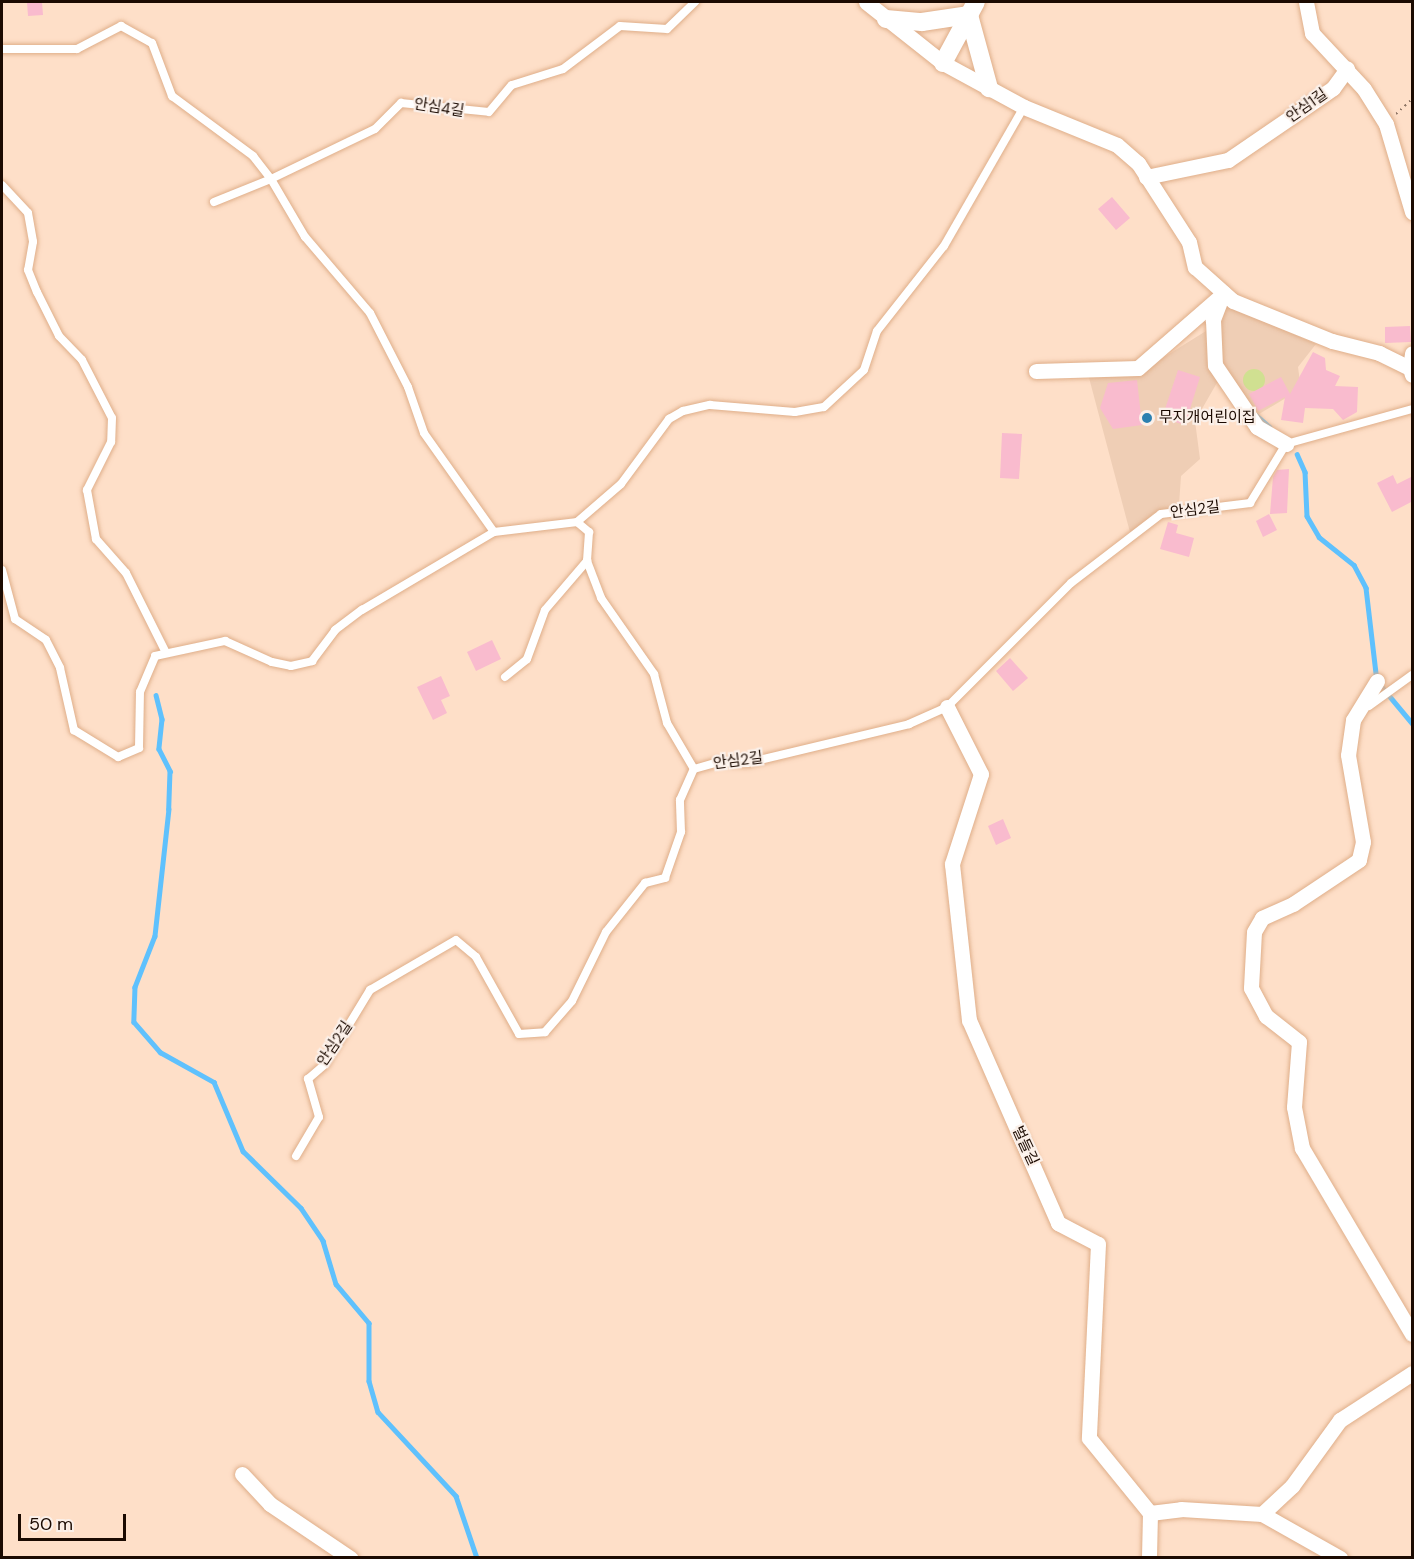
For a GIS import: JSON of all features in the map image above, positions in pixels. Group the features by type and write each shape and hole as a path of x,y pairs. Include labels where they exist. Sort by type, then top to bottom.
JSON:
{"street":[{"path":"866,2 943,63 1024,106 1117,145 1146,177 1189,242 1195,267 1224,293 1278,321 1412,366"},
{"path":"1306,2 1312,33 1347,69 1386,124 1413,212"},
{"path":"886,19 922,22 972,8"},
{"path":"943,63 972,8"},
{"path":"972,8 989,88"},
{"name":"안심1길","path":"1146,177 1228,160 1333,88 1347,69"},
{"path":"1036,371 1137,368 1224,293"},
{"path":"1224,293 1213,320 1215,366 1257,427 1286,444"},
{"path":"1377,681 1353,720 1348,755 1363,842 1359,860 1293,904 1262,918 1254,932 1251,988 1266,1016 1299,1042 1294,1107 1302,1148 1413,1334"},
{"name":"벌들길","path":"946,707 981,774 952,864 969,1020 1058,1223 1098,1244 1089,1438 1150,1513"},
{"path":"1262,1514 1292,1486 1340,1420 1413,1373"},
{"path":"242,1474 270,1504 350,1557"},
{"path":"1149,1557 1150,1513 1181,1509 1262,1514 1340,1557"}],"lane":[{"name":"안심4길","path":"271,180 375,129 400,103 489,112 512,85 563,69 620,26 667,29 695,2"},
{"path":"2,49 77,49 121,26 152,43 172,96 253,156 271,180 305,237 370,313 408,387 424,433 494,532"},
{"path":"2,570 15,619 46,640 60,668 74,730 92,745 118,757 139,748 140,692 155,656 225,641 272,662 291,666 312,661 334,630 362,610 494,532 577,522 621,484 669,419 683,411 710,405 795,412 825,407 864,370 877,331 944,246 1024,106"},
{"path":"214,202 271,180"},
{"path":"2,185 28,213 33,242 28,270 37,292 58,336 82,360 112,418 111,442 87,490 96,539 126,573 166,653"},
{"path":"1286,444 1413,409"},
{"name":"안심2길","path":"296,1156 319,1117 308,1078 325,1064 370,990 456,940 476,957 519,1034 545,1032 572,1001 606,932 645,883 665,878 681,831 680,800 694,769 719,762 747,763 898,727 946,707 1071,583 1161,514 1250,503 1286,444"},
{"path":"577,522 589,532 586,561 618,630 654,674 667,723 694,769"},
{"path":"505,677 527,659 545,610 586,561"},
{"path":"1369,706 1400,680 1413,675"}],"path":[{"path":"1386,124 1413,99"}],"shaded area":[{"name":"무지개어린이집","path":"1224,304 1316,344 1298,367 1301,389 1259,414 1222,374 1195,421 1200,459 1181,476 1179,505 1153,514 1131,536 1088,374 1145,369 1206,331"}],"green space":[{"path":"1254,369 1262,372 1265,380 1262,388 1254,391 1246,388 1243,380 1246,372"}],"building":[{"path":"27,2 42,2 43,15 28,16"},
{"path":"1112,197 1130,218 1116,230 1098,209"},
{"path":"1410,326 1411,342 1385,343 1385,327"},
{"path":"1313,352 1325,358 1326,370 1340,376 1335,386 1358,387 1357,412 1343,420 1333,409 1305,408 1303,423 1281,420 1285,397 1258,411 1249,394 1281,377 1290,394"},
{"path":"1178,370 1200,377 1185,425 1162,418"},
{"path":"1137,380 1142,425 1113,429 1100,408 1108,383"},
{"path":"1002,433 1022,434 1019,479 1000,478"},
{"path":"1289,469 1287,513 1270,514 1273,477 1277,470"},
{"path":"1393,475 1397,484 1413,476 1413,501 1392,512 1377,483"},
{"path":"1269,514 1277,530 1263,537 1256,521"},
{"path":"1168,522 1178,525 1176,533 1194,538 1189,557 1160,549"},
{"path":"492,640 501,659 476,671 467,652"},
{"path":"1010,658 1028,678 1013,691 996,671"},
{"path":"441,676 450,696 441,700 447,713 433,720 417,687"},
{"path":"1003,819 1011,838 996,845 988,826"}],"waterway":[{"path":"1256,415 1270,427"},
{"path":"1297,454 1305,472 1307,516 1319,537 1354,565 1366,588 1377,681 1412,723"},
{"path":"156,695 162,719 159,749 170,771 169,809 155,936 135,987 134,1022 160,1052 214,1082 243,1151 301,1208 323,1241 336,1284 369,1323 369,1381 378,1412 456,1496 477,1558"}],"place":[{"name":"무지개어린이집","path":"1147,418"}]}
